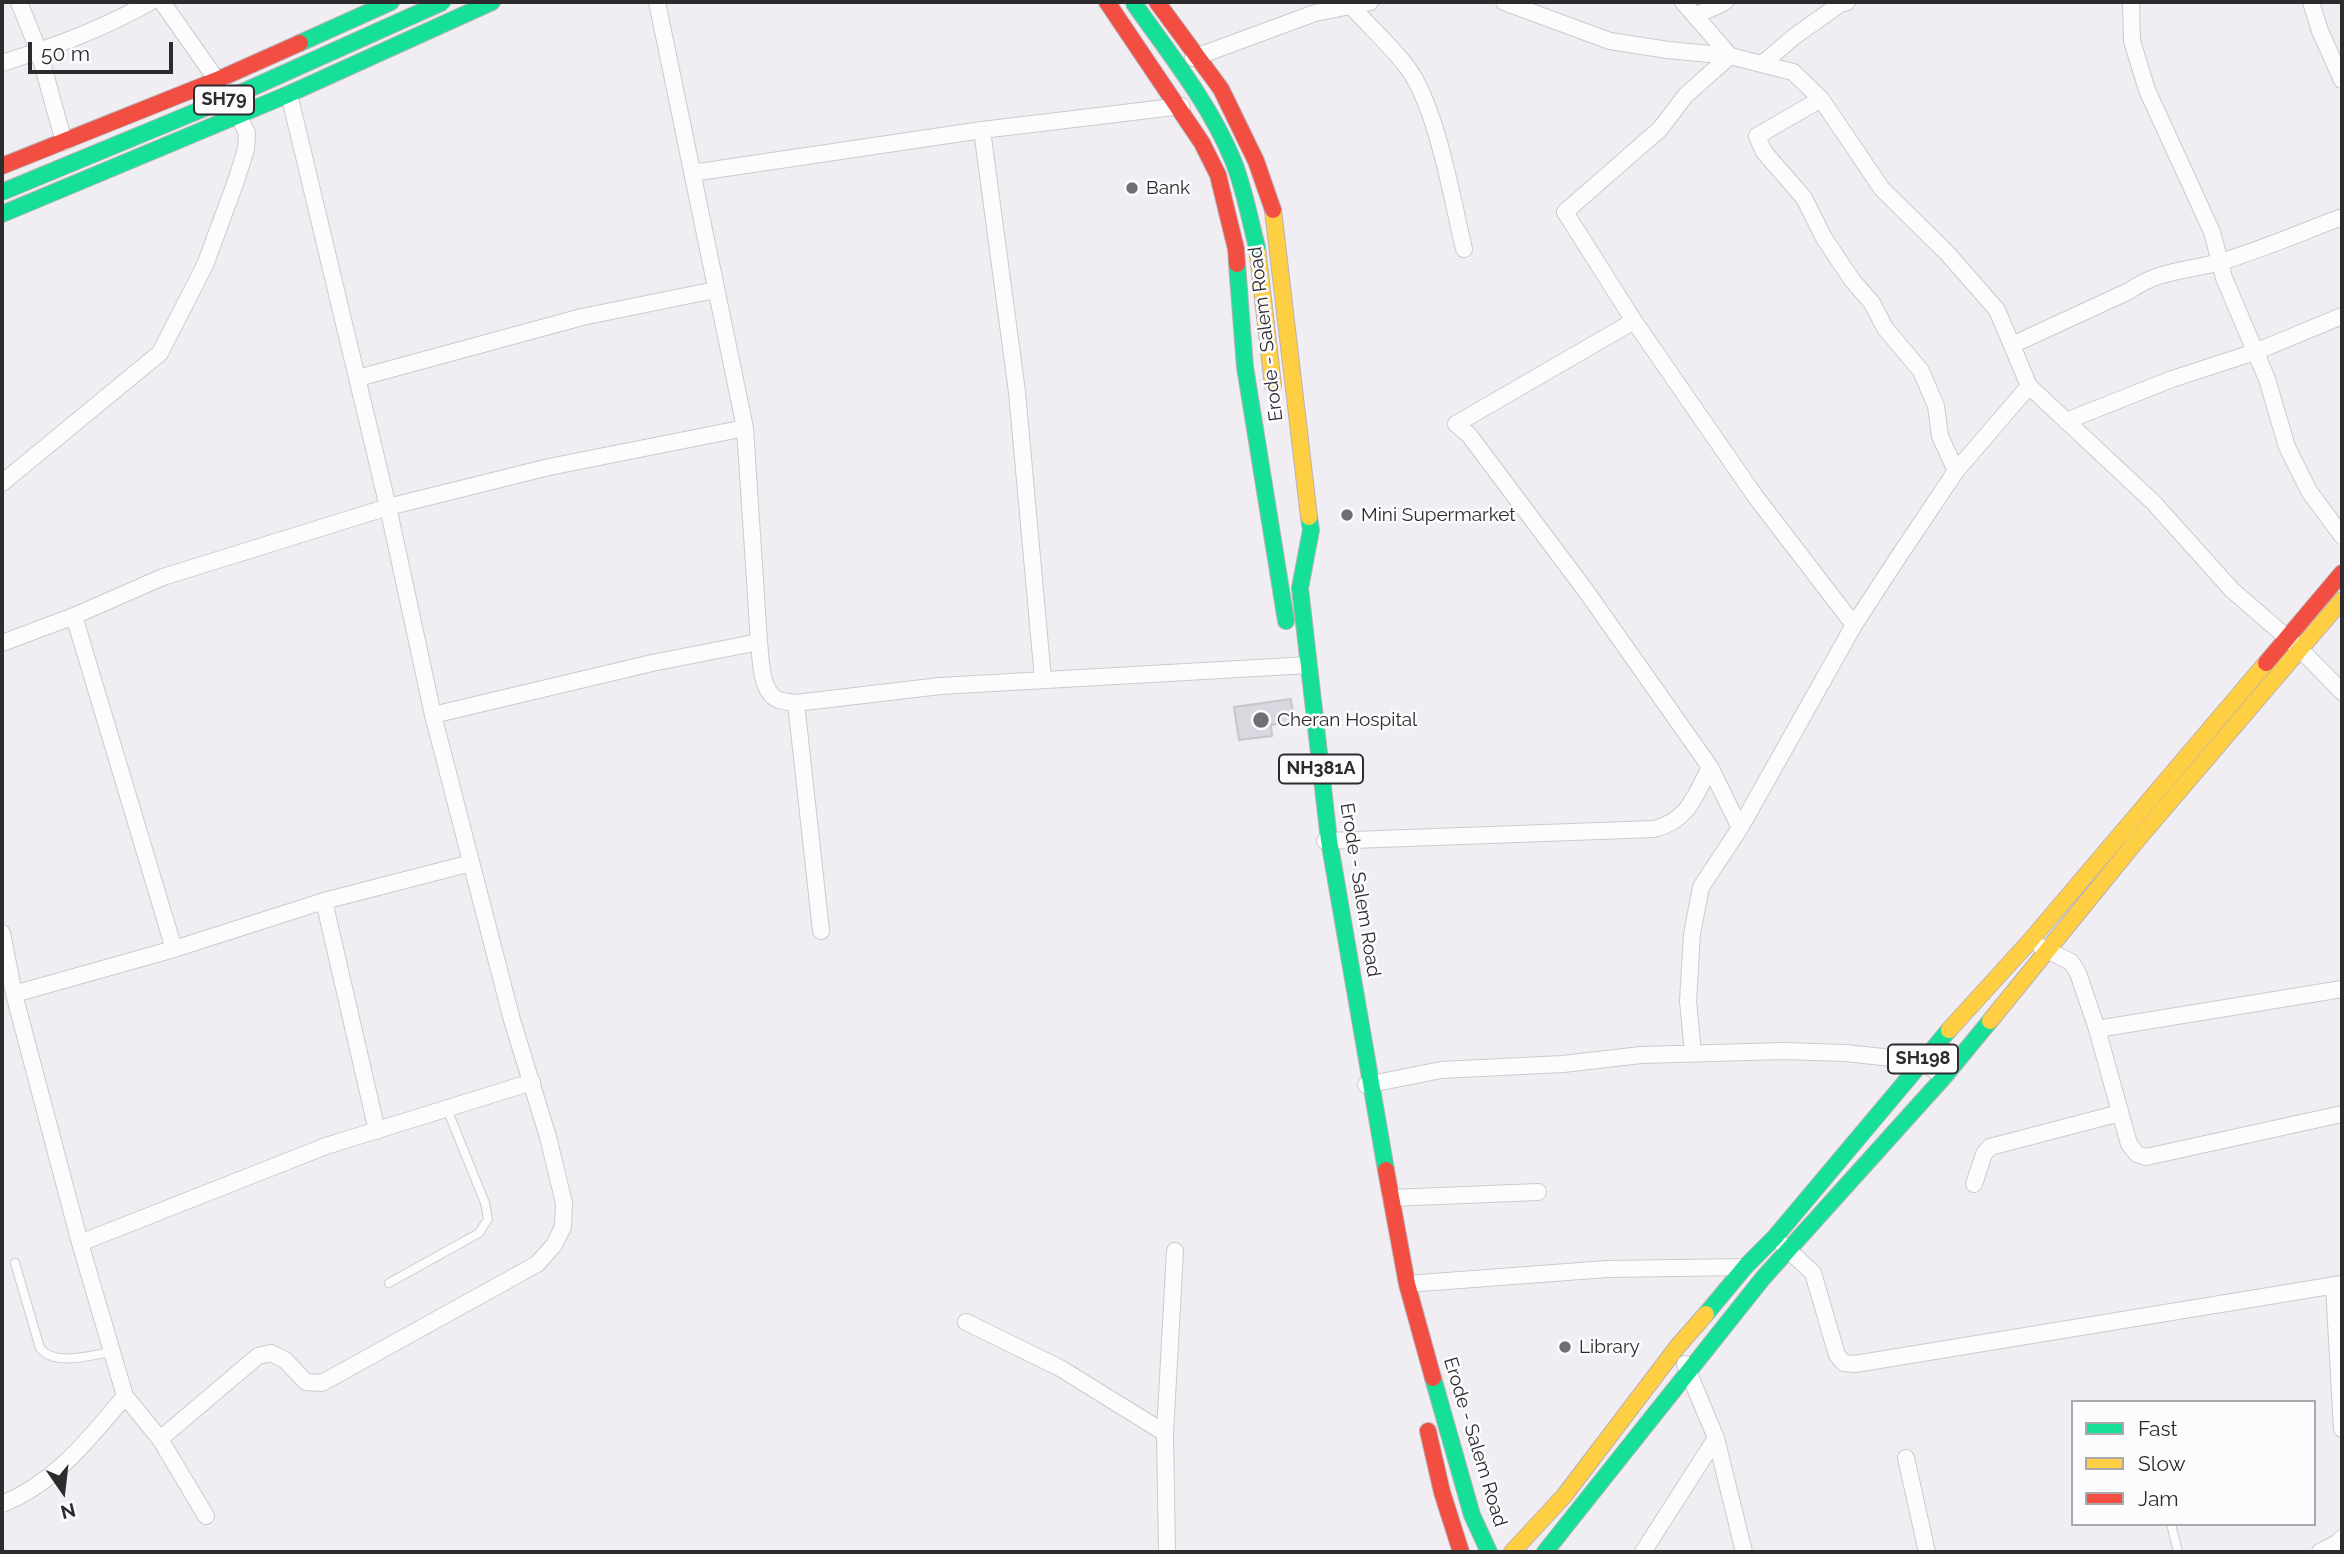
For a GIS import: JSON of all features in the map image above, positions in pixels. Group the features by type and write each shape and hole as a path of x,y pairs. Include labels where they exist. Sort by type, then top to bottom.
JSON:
{"main road":[{"path":"2,166 217,80 391,2"},
{"name":"SH79","path":"2,192 229,98 443,2"},
{"path":"2,214 240,116 492,2"},
{"name":"Erode - Salem Road","path":"1108,2 1202,143 1218,175 1236,249 1245,367 1296,656 1322,841 1393,1289 1410,1354"},
{"path":"1133,2 1182,73 1233,159 1256,247 1275,396"},
{"name":"Erode - Salem Road","path":"1157,2 1221,89 1256,161 1272,206 1311,530 1300,588 1296,656"},
{"path":"1293,533 1300,588"},
{"name":"SH198","path":"1512,1552 1564,1496 1678,1346 1745,1267 1775,1237 1921,1062 2030,941 2342,573"},
{"name":"SH198","path":"1545,1552 1763,1278 1944,1077 2133,845 2342,600"},
{"name":"Erode - Salem Road","path":"1322,841 1336,975"},
{"name":"Erode - Salem Road","path":"1360,1083 1391,1198 1407,1284 1468,1503 1489,1552"},
{"path":"1426,1419 1442,1492 1461,1552"}],"street":[{"path":"19,2 39,52 64,142"},
{"path":"2,63 39,52 113,23 150,2"},
{"path":"2,483 160,353 205,265 236,181 246,149 247,132 217,80 162,2"},
{"path":"409,2 422,34"},
{"path":"657,2 745,428 759,642 763,677 772,696 796,703 940,686 1296,656"},
{"path":"1156,74 1315,13 1370,2"},
{"path":"1504,2 1610,41 1730,56 1793,72 1821,99 1882,189 1947,253 1997,310 2029,386 2153,502 2232,590 2300,649 2342,692"},
{"path":"1683,2 1730,56"},
{"path":"1695,16 1725,2"},
{"path":"1762,64 1795,36 1840,4 1847,2"},
{"path":"2131,2 2132,41 2147,90 2212,232 2224,278 2267,379 2287,447 2309,491 2342,536"},
{"path":"2311,2 2336,52 2342,80"},
{"path":"1352,7 1407,67 1416,82 1435,133 1464,249"},
{"path":"1730,56 1686,95 1660,129 1565,212 1634,321 1755,496 1854,625"},
{"path":"692,173 982,130 1179,107 1221,89"},
{"path":"160,1439 258,1356 271,1353 285,1360 306,1382 322,1383 537,1264 554,1245 563,1227 564,1203 548,1137 512,1020 433,715 388,507 289,94"},
{"path":"1821,99 1757,136 1764,152 1804,198 1824,238 1852,280 1872,303 1885,328 1921,371 1936,406 1940,436 1956,471"},
{"path":"982,130 1017,392 1043,679"},
{"path":"2012,345 2129,291 2144,281 2176,269 2220,262 2342,217"},
{"path":"358,378 582,317 715,290"},
{"path":"2066,421 2172,379 2255,352 2342,316"},
{"path":"1634,321 1456,424 1469,435 1586,591 1710,767 1740,828"},
{"path":"1693,1052 1688,1002 1692,934 1701,887 1740,828 1854,625 1956,471 2029,386"},
{"path":"2,643 74,616 163,577 388,507 549,467 745,428"},
{"path":"74,616 174,949"},
{"path":"433,715 652,663 759,642"},
{"path":"796,703 821,930"},
{"path":"1322,841 1654,829 1668,826 1680,819 1710,767"},
{"path":"14,994 174,949 324,901 471,863"},
{"path":"324,901 377,1131"},
{"path":"2,936 14,994 80,1243 125,1396 160,1439 206,1516"},
{"path":"2030,941 2071,962 2078,973 2097,1029 2129,1144 2137,1153 2146,1157 2342,1114"},
{"path":"2097,1029 2342,989"},
{"path":"1360,1083 1441,1070 1563,1064 1693,1052 1784,1051 1844,1053 1921,1062 1944,1077"},
{"path":"80,1243 326,1146 531,1082"},
{"path":"1974,1184 1984,1154 1990,1147 2120,1113"},
{"path":"1391,1198 1538,1192"},
{"path":"1775,1237 1813,1273 1837,1355 1844,1363 1855,1364 2338,1284 2342,1429"},
{"path":"1167,1552 1165,1433 1175,1251"},
{"path":"1407,1284 1607,1269 1745,1267"},
{"path":"966,1322 1060,1368 1165,1433"},
{"path":"1678,1346 1716,1438 1744,1552"},
{"path":"2,1504 45,1482 84,1444 125,1396"},
{"path":"1643,1552 1716,1438"},
{"path":"1906,1458 1927,1552"},
{"path":"2320,1552 2342,1538"}],"lane":[{"path":"389,1283 479,1233 488,1219 485,1203 447,1109"},
{"path":"15,1263 40,1348 46,1356 58,1358 112,1352"},
{"path":"2172,1526 2178,1552"}],"building":[{"path":"1291,699 1294,721 1271,725 1272,736 1239,740 1234,707"}],"traffic: fast":[{"path":"300,43 391,2"},
{"path":"2,192 229,98 443,2"},
{"path":"2,214 289,94 492,2"},
{"path":"1133,2 1187,77 1222,137 1240,180 1257,247"},
{"path":"1237,264 1245,367 1286,621"},
{"path":"1309,517 1311,530 1300,588 1329,840 1386,1170"},
{"path":"1545,1552 1763,1278 1944,1077 1990,1021"},
{"path":"1706,1314 1745,1267 1775,1237 1949,1030"},
{"path":"1433,1378 1472,1515 1489,1552"}],"traffic: slow":[{"path":"1273,210 1309,517"},
{"path":"1257,247 1273,385"},
{"path":"1990,1021 2133,845 2342,600"},
{"path":"1949,1030 2030,941 2266,663"},
{"path":"1512,1552 1564,1496 1678,1346 1706,1314"}],"traffic: jam":[{"path":"1107,2 1202,143 1218,175 1236,249 1237,264"},
{"path":"1157,2 1221,89 1256,161 1273,210"},
{"path":"2,166 217,80 300,43"},
{"path":"2266,663 2342,573"},
{"path":"1386,1170 1407,1284 1433,1378"},
{"path":"1428,1431 1442,1492 1461,1552"}],"place":[{"name":"Bank","path":"1132,188"},
{"name":"Mini Supermarket","path":"1347,515"},
{"name":"Cheran Hospital","path":"1261,720"},
{"name":"Library","path":"1565,1347"}]}
